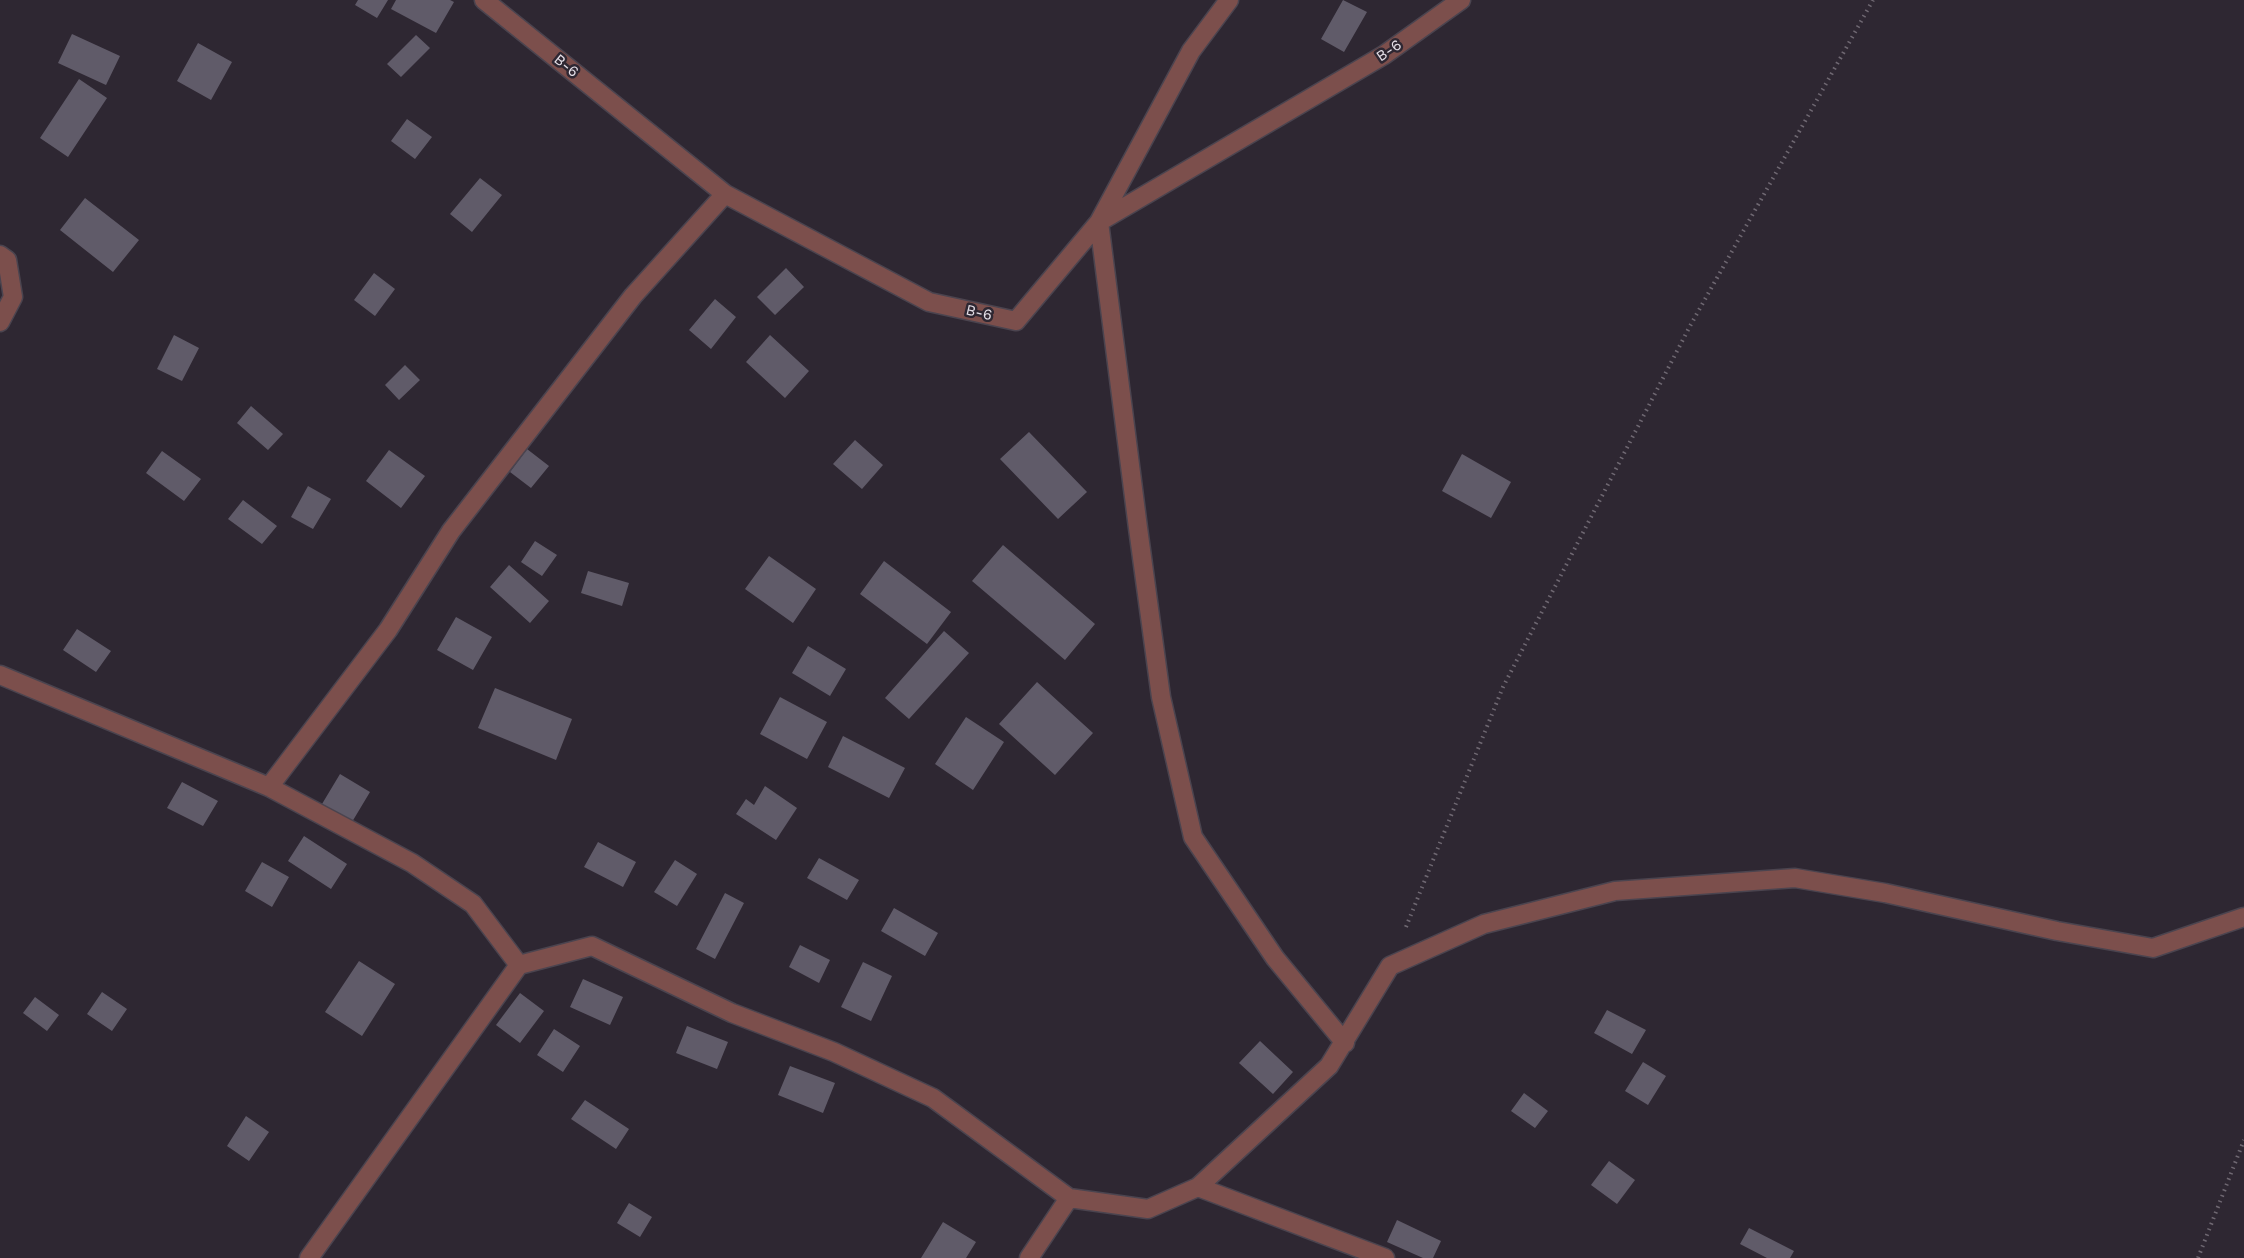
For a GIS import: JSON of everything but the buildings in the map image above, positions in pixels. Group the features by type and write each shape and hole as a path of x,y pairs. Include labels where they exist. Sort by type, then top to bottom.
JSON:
{"street":[{"name":"B-6","path":"484,0 725,194 929,302 1016,321 1099,222 1384,55 1461,0"},
{"path":"1229,0 1191,51 1099,222 1161,697 1193,837 1275,958 1345,1043"},
{"path":"269,787 388,630 451,531 633,296 725,194"},
{"path":"0,255 7,260 13,297 0,322"},
{"path":"0,675 269,787 412,863 473,904 519,965"},
{"path":"309,1258 519,965 592,946 732,1013 834,1052 933,1098 1069,1198 1148,1209 1198,1187 1329,1066 1390,966 1484,924 1615,891 1795,878 1885,893 2057,932 2153,948 2244,917"},
{"path":"1198,1187 1384,1258"},
{"path":"1029,1258 1069,1198"}],"path":[{"path":"1390,966 1503,687 1690,326 1873,0"},
{"path":"2198,1258 2244,1140"}]}
